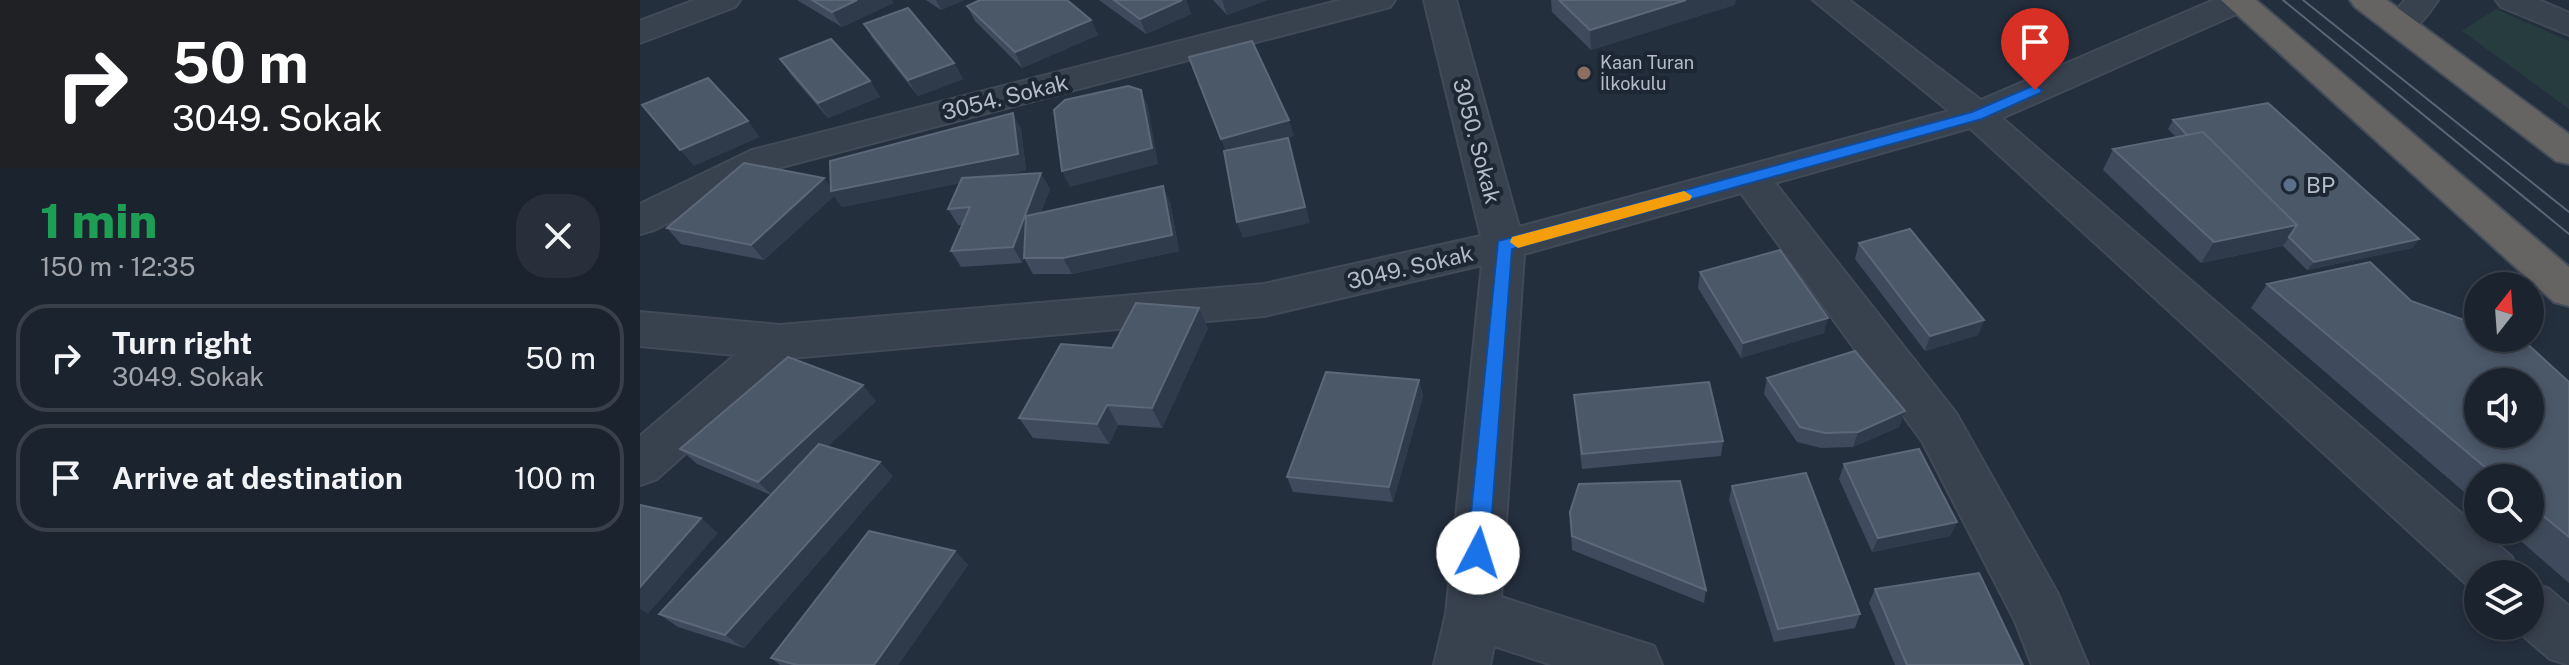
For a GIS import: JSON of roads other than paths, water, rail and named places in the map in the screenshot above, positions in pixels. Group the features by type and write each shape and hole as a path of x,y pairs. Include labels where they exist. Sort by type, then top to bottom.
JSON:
{"highway":[{"path":"2238,0 2569,291"},
{"path":"2366,0 2411,12 2569,152"}],"street":[{"path":"640,33 724,0"},
{"name":"3054. Sokak","path":"643,214 765,159 1379,0"},
{"name":"3050. Sokak","path":"1440,0 1504,245 1468,640"},
{"path":"1829,0 1977,115 2477,560"},
{"name":"3049. Sokak","path":"640,329 780,342 1264,300 1504,245 1977,115 2238,0"},
{"path":"2512,0 2569,25"},
{"path":"1750,178 1939,427 2039,612 2060,665"},
{"path":"640,465 780,342"},
{"path":"2544,619 2569,641"},
{"path":"1468,640 1634,665"}],"tram line":[{"path":"2283,0 2569,234"},
{"path":"2303,0 2569,212"}],"place":[{"name":"Kaan Turan İlkokulu","path":"1584,73"},
{"name":"BP","path":"2290,185"}]}
